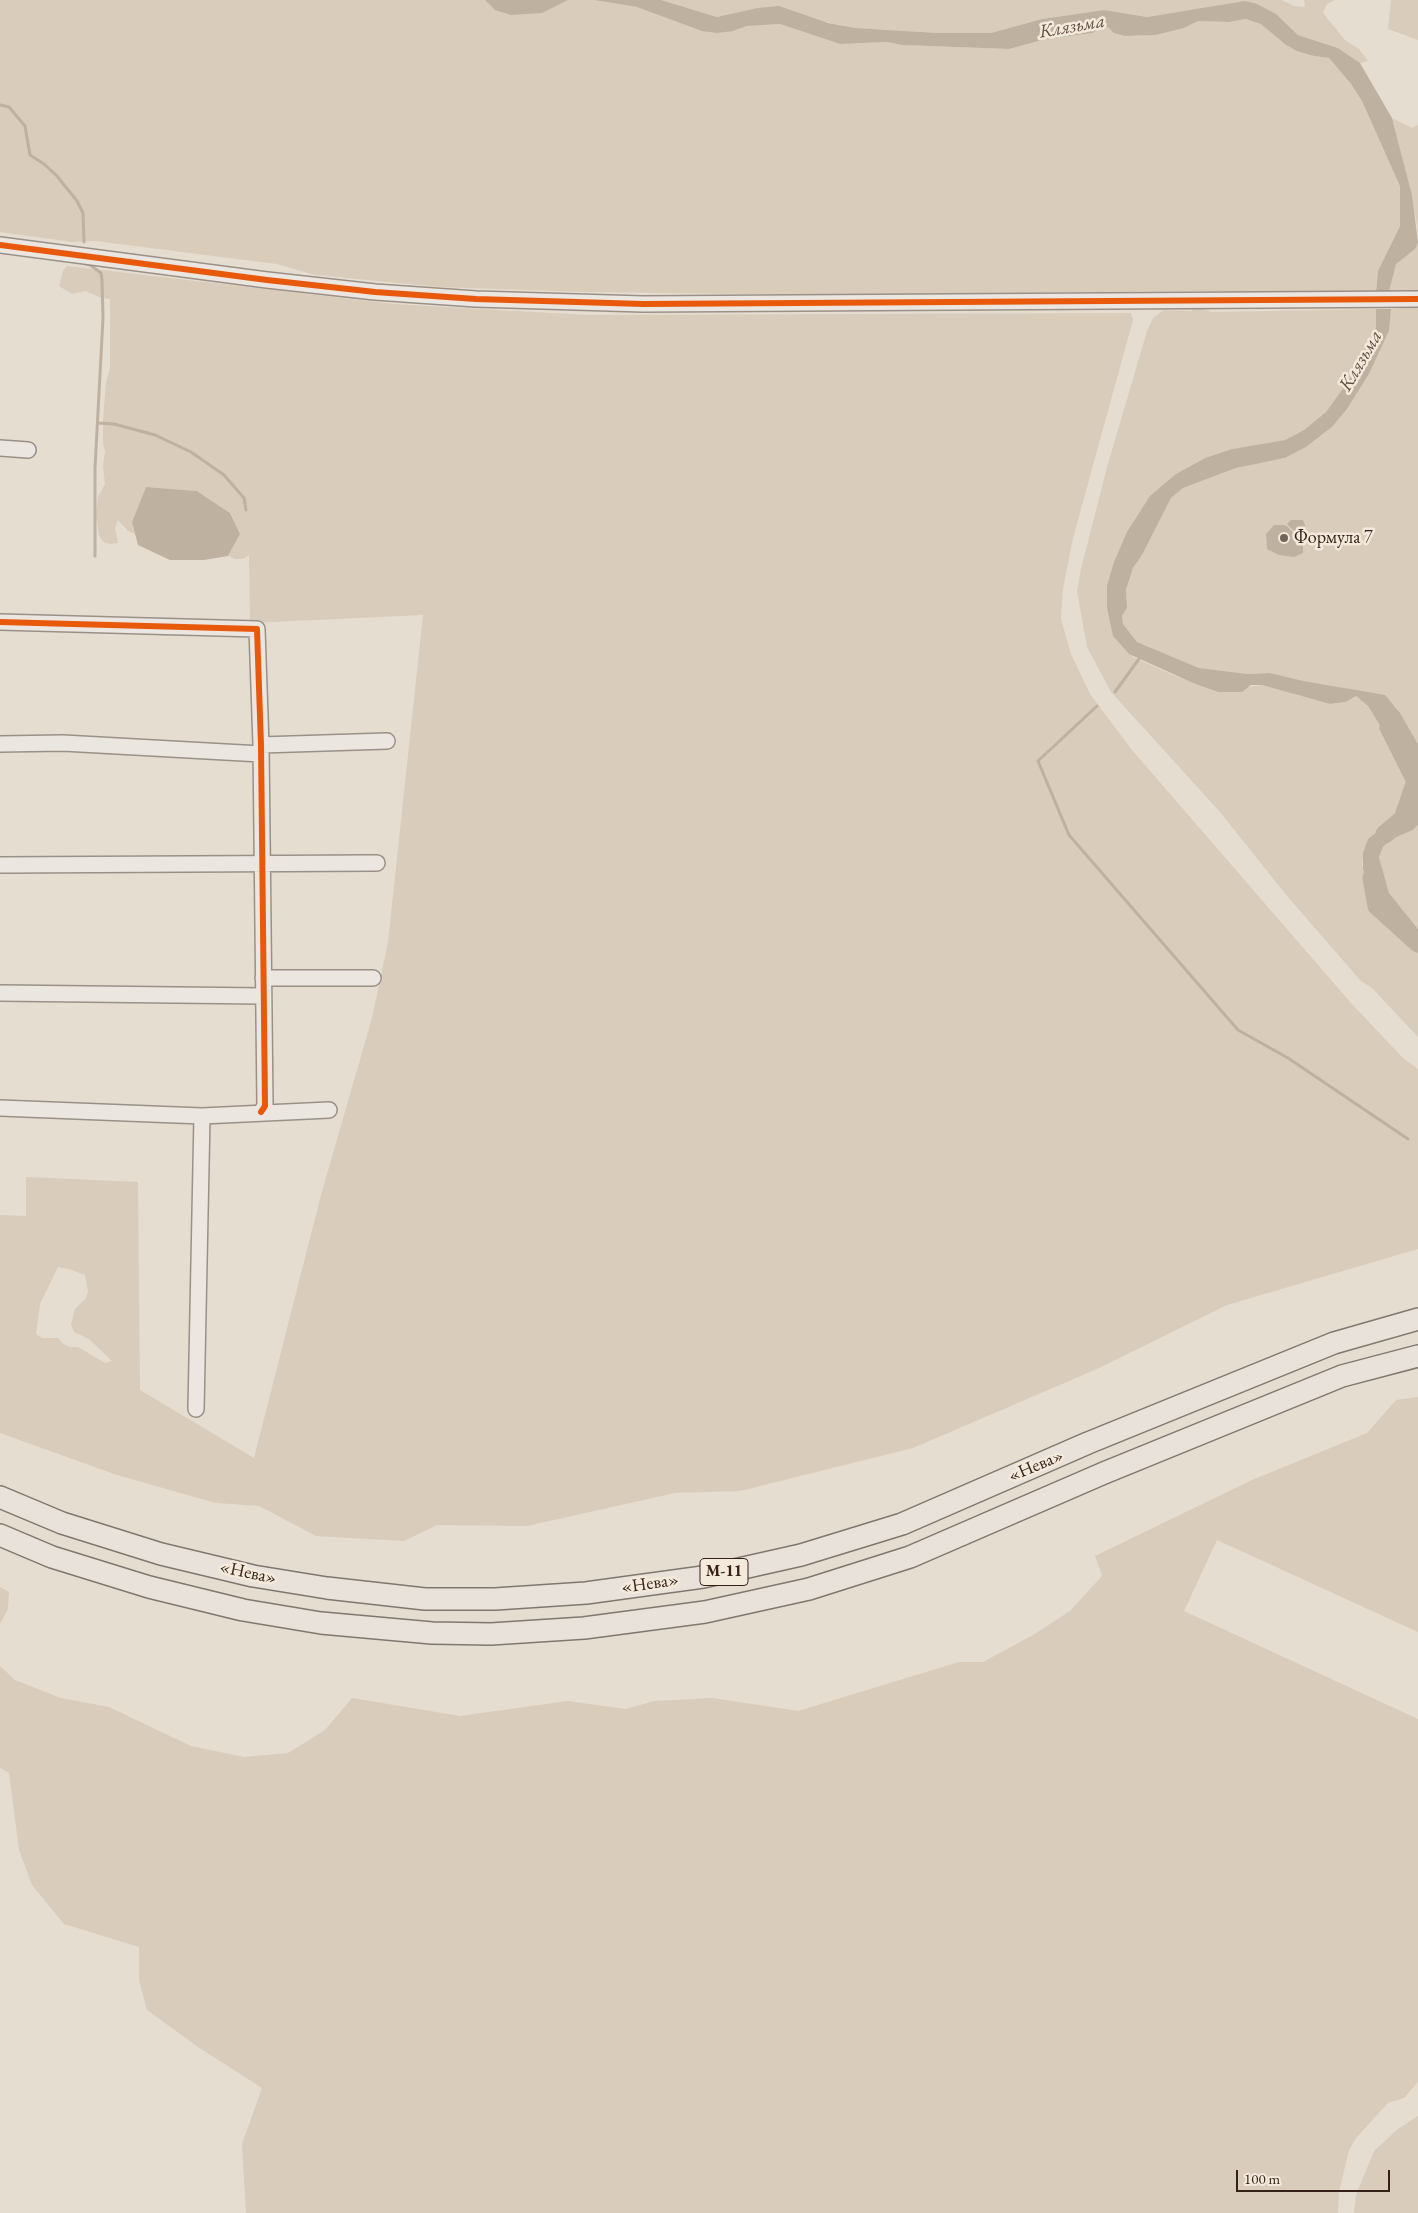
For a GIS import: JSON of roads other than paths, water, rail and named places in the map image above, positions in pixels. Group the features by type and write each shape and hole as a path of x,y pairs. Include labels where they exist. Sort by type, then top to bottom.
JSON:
{"highway":[{"name":"«Нева»","path":"0,1497 62,1523 161,1554 253,1576 327,1588 425,1599 495,1599 586,1593 703,1577 801,1555 902,1524 1088,1444 1334,1343 1418,1319"},
{"name":"«Нева»","path":"0,1534 52,1556 149,1587 243,1610 321,1622 461,1634 584,1628 715,1610 809,1589 910,1557 1104,1473 1342,1376 1418,1356"}],"street":[{"path":"0,245 375,292 476,299 643,304 1418,299"},
{"path":"0,448 28,450"},
{"path":"0,622 257,629 261,750 265,1106 262,1112"},
{"path":"0,744 64,743 261,750 387,741"},
{"path":"0,865 376,863"},
{"path":"263,978 373,978"},
{"path":"0,993 263,996"},
{"path":"0,1108 202,1116 330,1110"},
{"path":"196,1409 202,1116"}],"water":[{"path":"485,0 568,0 542,13 511,15 495,10"},
{"path":"594,0 661,0 717,17 757,8 779,6 828,23 855,28 938,33 991,33 1042,19 1104,10 1147,17 1245,1 1257,4 1276,14 1298,35 1338,48 1360,63 1392,118 1412,195 1418,242 1415,249 1396,264 1389,292 1376,292 1378,271 1400,226 1400,186 1362,101 1351,84 1329,58 1297,51 1286,45 1261,24 1246,19 1229,22 1198,21 1184,28 1156,35 1125,36 1114,33 1108,27 1100,28 1093,33 1046,39 1009,49 902,45 887,42 840,44 780,24 747,26 733,31 717,33 702,31 637,7"},
{"path":"1376,309 1391,309 1389,331 1369,374 1347,409 1332,427 1306,447 1285,458 1236,468 1183,488 1171,498 1142,555 1133,568 1126,590 1127,608 1122,616 1123,624 1137,642 1199,668 1248,674 1270,673 1303,681 1385,695 1400,713 1418,744 1418,825 1413,830 1392,839 1383,847 1379,857 1389,893 1418,929 1418,953 1381,913 1367,885 1363,869 1363,853 1368,839 1384,826 1401,819 1409,810 1413,800 1413,775 1408,759 1402,750 1387,737 1368,706 1356,696 1346,702 1330,704 1262,685 1251,685 1242,692 1218,692 1193,683 1129,654 1113,636 1107,608 1107,586 1114,562 1127,532 1150,496 1176,474 1205,458 1232,449 1285,440 1304,430 1326,412 1349,380 1376,328"},
{"path":"146,487 197,491 230,513 240,534 228,556 204,560 170,560 138,545 132,522"},
{"path":"1291,520 1303,520 1305,525 1302,535 1297,534 1287,524"},
{"path":"1274,525 1288,527 1303,544 1303,553 1294,557 1279,555 1267,549 1266,534"}],"waterway":[{"path":"0,105 9,107 25,126 30,155 57,176 77,201 83,213 84,242"},
{"path":"83,263 90,265 101,273 102,281 103,318 95,468 95,556"},
{"path":"98,423 114,424 155,435 191,452 224,475 244,498 246,510"},
{"path":"1115,692 1141,656"},
{"path":"1097,706 1038,761 1069,835 1238,1030 1288,1058 1408,1139"},
{"name":"Клязьма","path":"1385,834 1403,819 1416,781 1389,727"},
{"name":"Клязьма","path":"1372,878 1377,906 1418,943"}],"place":[{"name":"Формула 7","path":"1284,538"}]}
